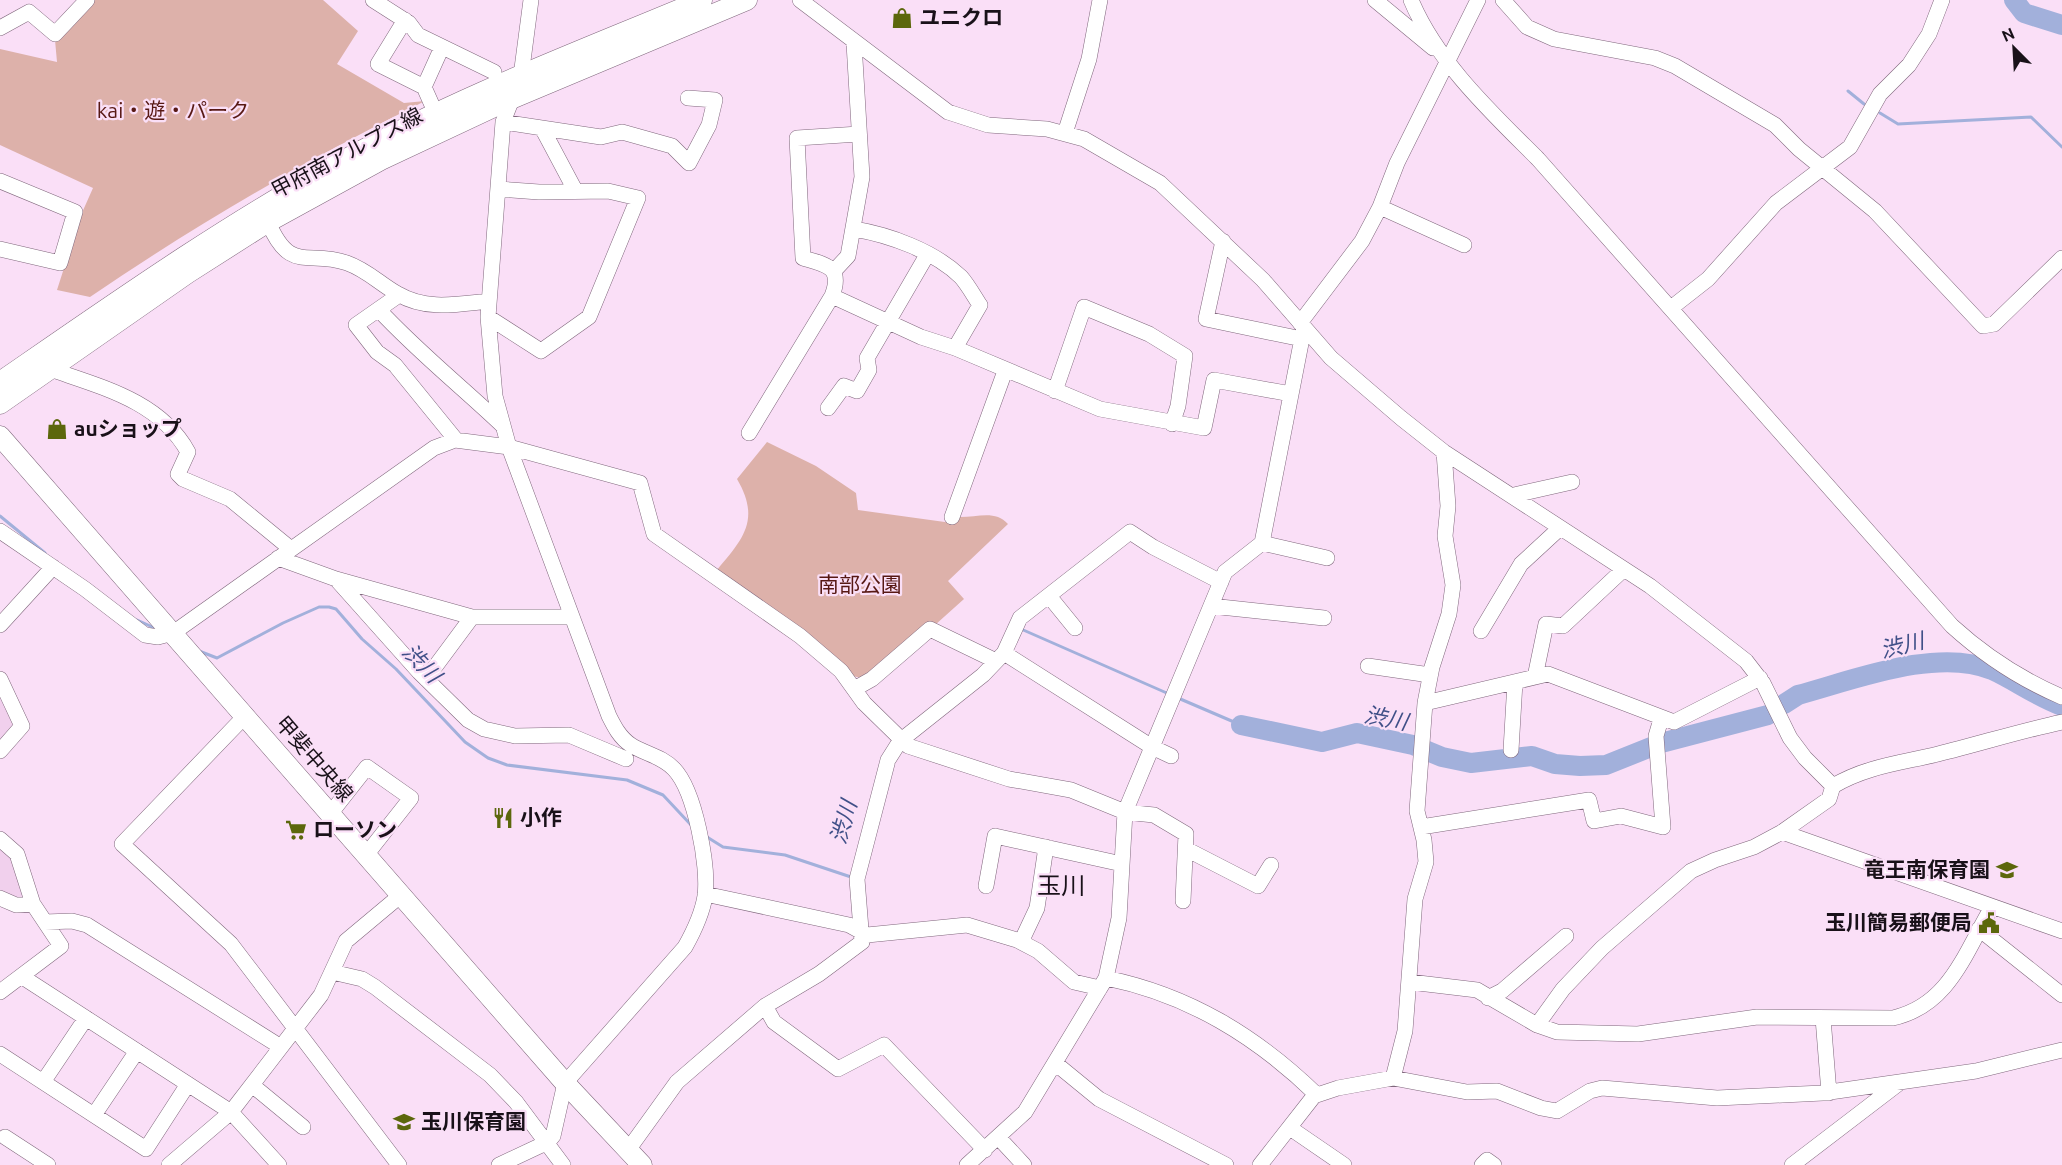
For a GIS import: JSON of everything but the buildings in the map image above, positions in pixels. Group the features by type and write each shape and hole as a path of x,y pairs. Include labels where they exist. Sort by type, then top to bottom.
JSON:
{"main road":[{"name":"甲府南アルプス線","path":"0,382 174,262 256,210 348,158 436,114 520,76 702,0"},
{"name":"甲府南アルプス線","path":"0,404 188,273 268,222 381,160 511,99 747,0"},
{"name":"甲斐中央線","path":"0,436 565,1083 642,1165"}],"street":[{"path":"0,27 27,6 55,34 87,0"},
{"path":"373,0 405,20 418,35 494,72"},
{"path":"499,1165 548,1142 553,1136 565,1083 686,947 699,922 705,894 699,823 689,791 676,771 665,761 630,744 617,731 609,716 509,447 495,396 488,317 503,122 520,76 531,0"},
{"path":"800,0 948,112 988,125 1065,133 1084,139 1112,153 1160,183 1263,280 1302,330 1331,358 1444,452 1514,495 1560,528 1650,586 1734,651 1760,678 1790,738 1833,786"},
{"path":"1065,133 1089,59 1100,0"},
{"path":"1375,0 1447,59"},
{"path":"1412,0 1429,34 1489,110 1538,159 1952,626 1977,648 2010,671 2062,697"},
{"path":"967,1165 1025,1112 1103,983 1119,918 1125,812 1225,572 1262,543 1302,330 1349,261 1380,207 1396,164 1478,0"},
{"path":"1503,0 1527,27 1554,39 1634,52 1675,66 1774,125 1822,169 1875,211 1983,326 1994,324 2062,258"},
{"path":"1671,308 1708,279 1776,203 1850,147 1880,94 1909,65 1929,34 1942,0"},
{"path":"405,20 378,64 424,87 436,114"},
{"path":"834,271 848,256 862,177 854,43"},
{"path":"424,87 442,47"},
{"path":"503,122 601,137 622,132 672,146 689,163 709,125 715,100 688,98"},
{"path":"542,128 575,190"},
{"path":"748,433 832,296 837,282 834,271 826,265 803,258 797,138 859,134"},
{"path":"0,181 75,212 60,263 0,249"},
{"path":"488,317 541,351 589,317 638,198 608,191 539,192 498,189"},
{"path":"1380,207 1464,245"},
{"path":"268,222 278,245 300,258 344,262 367,271 399,295 439,307 489,301"},
{"path":"854,229 880,233 927,255 961,278 980,305 955,348"},
{"path":"1223,241 1206,319 1302,330"},
{"path":"828,408 844,386 857,391 869,370 867,358 927,255"},
{"path":"399,295 356,325 377,352 395,365 456,440"},
{"path":"832,296 921,337 955,348 1005,371 1100,408 1172,424 1204,428 1214,380 1291,394"},
{"path":"1055,391 1084,307 1149,334 1185,356 1178,406 1172,424"},
{"path":"379,310 412,346 446,372 503,426"},
{"path":"50,369 126,395 153,414 180,438 188,452 178,474 183,479 230,499 291,549"},
{"path":"952,517 1005,371"},
{"path":"0,531 146,635 158,637 173,633 434,448 456,440 509,447 640,483 654,534 800,636 841,671 856,688 864,703 900,741 921,752 1009,779 1071,790 1125,812 1154,815 1186,834 1183,901"},
{"path":"1393,1078 1405,1031 1415,899 1426,862 1417,811 1425,703 1449,615 1453,585 1445,536 1448,506 1444,452"},
{"path":"1514,495 1572,482"},
{"path":"1481,631 1521,564 1560,528"},
{"path":"628,1150 677,1082 765,1006 819,974 862,942 864,933 857,879 888,760 900,741 983,675 1000,657 1020,618 1130,532 1152,547 1221,582"},
{"path":"1262,543 1327,558"},
{"path":"278,558 336,579 472,617 572,617"},
{"path":"3,617 53,567"},
{"path":"1535,677 1546,624 1563,626 1624,569"},
{"path":"336,579 426,679 468,720 484,729 515,736 569,735 626,759"},
{"path":"1049,596 1075,628"},
{"path":"1211,606 1323,618"},
{"path":"426,679 472,617"},
{"path":"856,688 872,679 930,629 1000,657 1171,756"},
{"path":"1368,666 1431,675"},
{"path":"1425,703 1548,674 1661,719 1674,722 1760,678"},
{"path":"0,679 22,726 0,751"},
{"path":"1511,750 1515,682"},
{"path":"245,716 122,844 231,944 296,1026 399,1165"},
{"path":"1421,826 1589,800 1594,821 1621,816 1663,827 1657,743 1661,719"},
{"path":"1537,1025 1563,989 1602,948 1691,871 1714,860 1754,847 1782,832 1829,799 1833,786 1853,774 1884,764 1938,754 2062,722"},
{"path":"330,814 367,767 411,798 366,855"},
{"path":"1782,832 2062,932"},
{"path":"986,886 995,836 1122,864"},
{"path":"0,839 17,855 33,904 61,946 0,992"},
{"path":"1021,942 1036,908 1046,847"},
{"path":"1186,849 1258,886 1271,865"},
{"path":"705,894 849,925 864,933 877,935 967,925 1021,942 1038,951 1074,982 1103,983 1169,995 1201,1009 1239,1030 1286,1065 1317,1095"},
{"path":"169,1165 231,1112 321,996 345,941 401,895"},
{"path":"0,898 16,905 33,904"},
{"path":"1410,982 1477,990 1537,1025 1557,1032 1618,1034 1757,1017 1893,1018 1914,1014 1944,990 1992,907"},
{"path":"45,922 72,921 87,925 280,1047"},
{"path":"1979,929 2062,995"},
{"path":"1488,998 1502,992 1566,936"},
{"path":"332,972 362,979 375,987 490,1075 516,1102 563,1165"},
{"path":"21,976 231,1112 279,1165"},
{"path":"765,1006 774,1022 838,1069 884,1045 985,1149"},
{"path":"43,1082 86,1018"},
{"path":"1823,1018 1829,1093"},
{"path":"1260,1165 1317,1095 1338,1088 1393,1078 1467,1092 1497,1091 1541,1108 1557,1111 1590,1091 1602,1088 1717,1098 1829,1093 1976,1071 2062,1050"},
{"path":"94,1115 137,1051"},
{"path":"0,1054 146,1149 188,1084"},
{"path":"1055,1063 1099,1100 1226,1165"},
{"path":"1792,1165 1898,1084"},
{"path":"252,1085 303,1127"},
{"path":"1290,1128 1344,1165"},
{"path":"5,1137 48,1165"},
{"path":"998,1137 1024,1165"},
{"path":"1482,1165 1487,1160 1494,1165"}],"shaded area":[{"path":"0,692 16,728 0,746"},
{"path":"0,848 17,863 27,900 0,893"}],"green space":[{"name":"kai・遊・パーク","path":"91,0 323,0 358,31 337,64 404,103 425,101 254,193 90,297 57,290 81,215 93,188 0,145 0,49 57,62 55,40"},
{"name":"南部公園","path":"767,442 816,466 856,493 858,510 952,523 957,517 991,515 1003,519 1008,524 948,581 964,599 935,625 862,678 852,676 717,570 746,528 748,506 737,479"}],"waterway":[{"path":"2014,0 2024,13 2062,25"},
{"path":"1848,91 1864,104"},
{"path":"1880,113 1898,124 2031,117 2062,147"},
{"name":"渋川","path":"0,516 45,553"},
{"name":"渋川","path":"199,651 217,658 319,607 336,609 362,639 396,669 465,742 488,758 507,765 627,780 663,795 692,826"},
{"name":"渋川","path":"137,620 159,630"},
{"name":"渋川","path":"1021,629 1169,694"},
{"name":"渋川","path":"1784,704 1798,695 1869,674 1895,668 1946,662 1970,664 1992,670 2062,706"},
{"name":"渋川","path":"1178,698 1241,725"},
{"name":"渋川","path":"1241,725 1322,742 1357,733 1413,745 1442,757 1471,763 1532,756 1555,764 1580,766 1606,765 1661,743 1768,715"},
{"name":"渋川","path":"707,837 723,847 785,855 851,877"}],"place":[{"name":"ユニクロ","path":"902,18"},
{"name":"auショップ","path":"57,429"},
{"name":"小作","path":"503,818"},
{"name":"ローソン","path":"296,830"},
{"name":"竜王南保育園","path":"2007,870"},
{"name":"玉川簡易郵便局","path":"1989,923"},
{"name":"玉川保育園","path":"404,1122"}],"district":[{"name":"玉川","path":"1061,886"}]}
